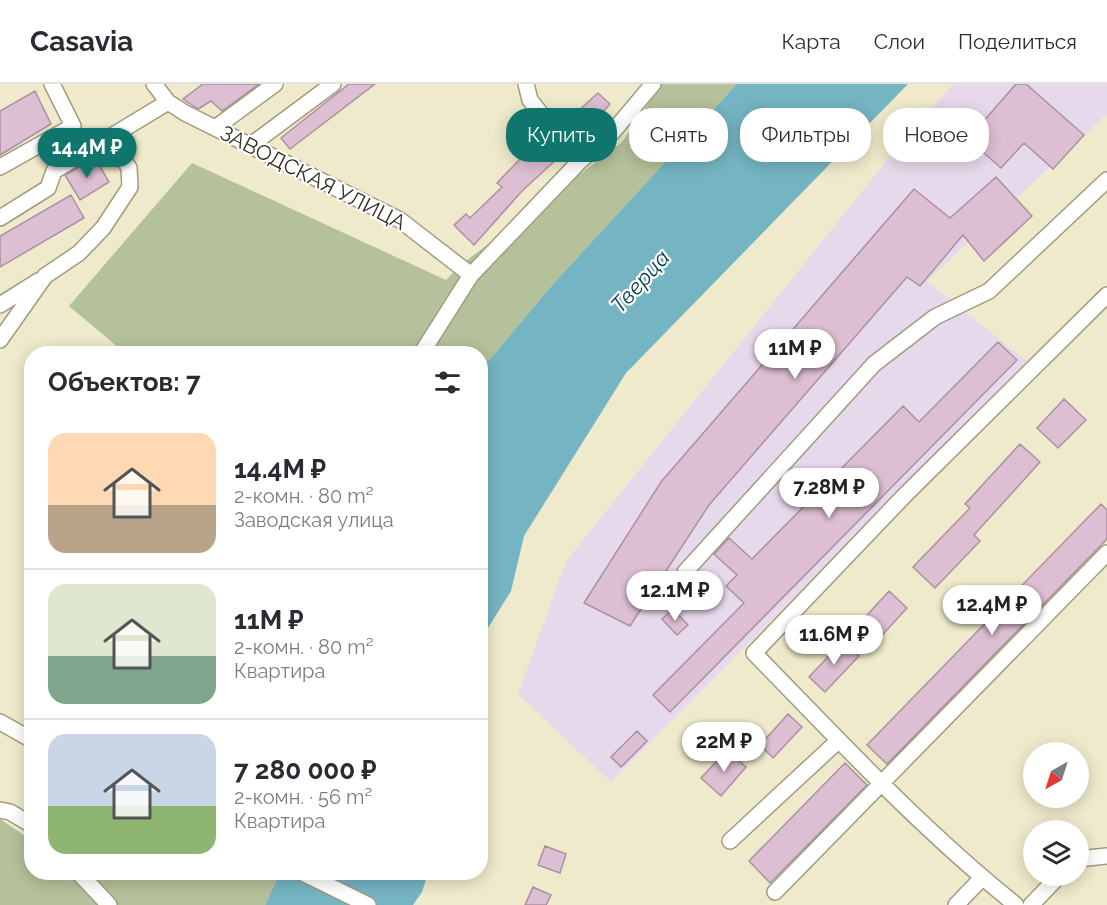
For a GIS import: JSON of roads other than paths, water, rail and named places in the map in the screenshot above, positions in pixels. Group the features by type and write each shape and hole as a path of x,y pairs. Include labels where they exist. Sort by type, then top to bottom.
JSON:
{"street":[{"path":"0,167 73,126 52,84"},
{"name":"ЗАВОДСКАЯ УЛИЦА","path":"154,84 168,102 215,128 400,220 471,275"},
{"path":"215,128 275,84"},
{"path":"251,145 333,84"},
{"path":"526,84 530,100 536,108"},
{"path":"617,127 652,84"},
{"path":"0,218 48,188 54,171 168,102"},
{"path":"0,305 79,253 103,228 130,187 129,168 110,138"},
{"path":"426,346 471,275 579,162"},
{"path":"685,572 874,364 934,317 989,291 1107,180"},
{"path":"0,340 45,276"},
{"path":"1016,905 982,878 881,785 754,653 905,495 1107,295"},
{"path":"775,892 1107,553"},
{"path":"0,723 24,736"},
{"path":"730,842 839,740"},
{"path":"0,810 10,812 24,820"},
{"path":"1089,858 1107,856"},
{"path":"956,905 982,878"},
{"path":"86,880 109,905"},
{"path":"317,880 368,905"},
{"path":"1031,905 1049,886"}],"water":[{"name":"Тверца","path":"737,84 908,84 871,122 871,108 740,108 740,162 832,162 626,373 524,536 511,591 488,628 488,361 554,283 665,162 728,162 728,108 715,108"},
{"path":"277,880 426,880 422,892 413,905 265,905"}]}
